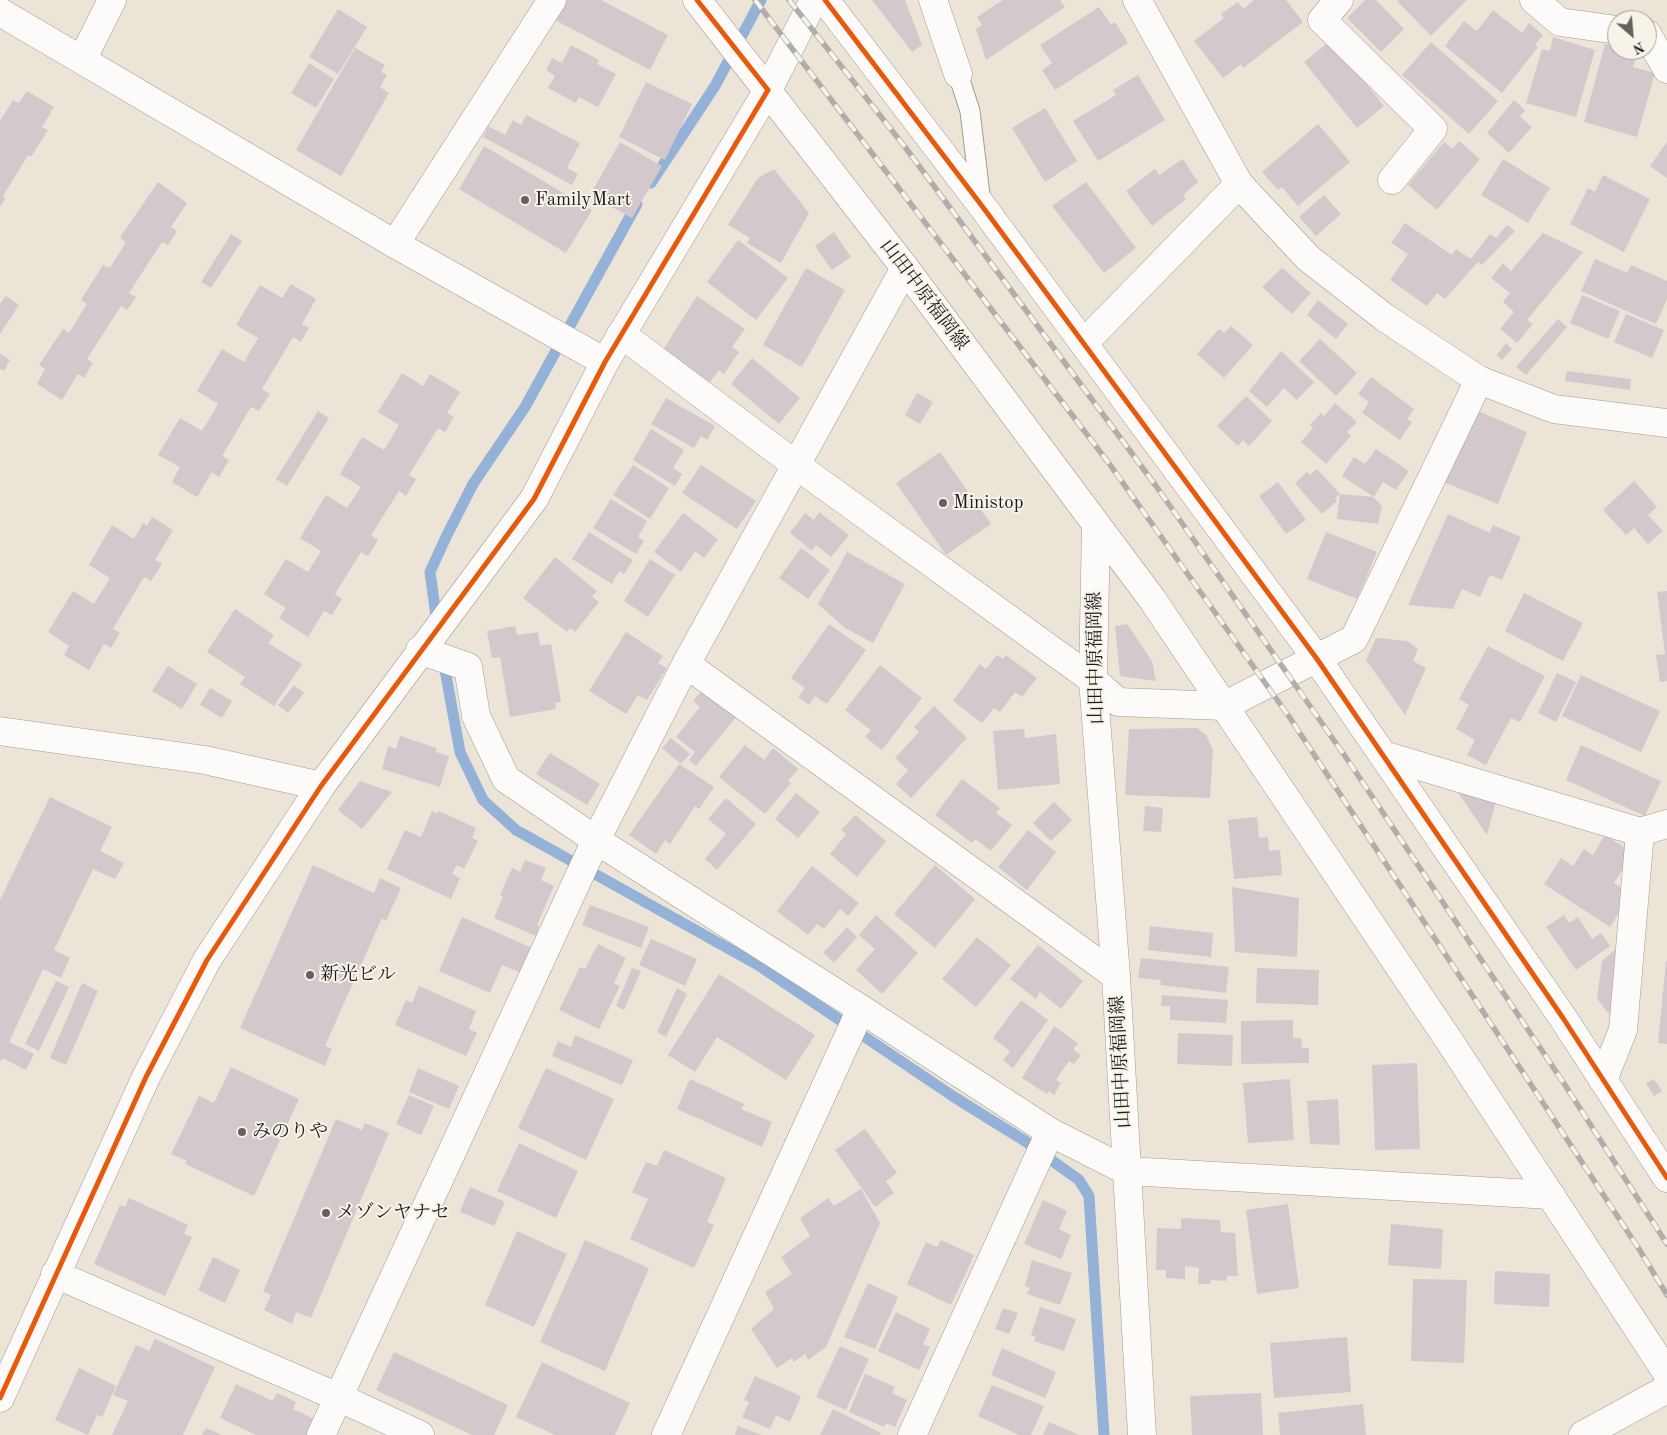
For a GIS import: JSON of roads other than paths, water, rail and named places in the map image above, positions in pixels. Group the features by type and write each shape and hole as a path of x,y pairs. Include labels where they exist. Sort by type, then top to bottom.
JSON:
{"street":[{"path":"82,60 112,0"},
{"path":"394,244 552,0"},
{"name":"山田中原福岡線","path":"697,0 744,58 905,268 1096,526 1093,680 1116,976 1142,1435"},
{"path":"0,1398 146,1077 207,960 321,786 428,653 452,607 534,499 605,362 768,90 814,0"},
{"path":"824,0 982,206 1317,659 1603,1080 1667,1178"},
{"path":"933,0 958,74"},
{"path":"1137,0 1239,184 1308,258 1384,317 1478,380 1554,409 1667,423"},
{"path":"1339,0 1322,20 1432,129 1392,180"},
{"path":"1534,0 1560,22 1607,29"},
{"path":"0,12 394,244 605,362"},
{"path":"1657,52 1667,69"},
{"path":"1084,343 1239,184"},
{"path":"321,1435 596,840 686,664 905,268"},
{"path":"621,334 796,465 1093,680 1118,702 1224,706 1354,639 1478,380"},
{"path":"1096,526 1152,599 1551,1195 1667,1373"},
{"path":"428,653 468,667 476,716 506,779 596,840 1050,1132 1127,1171 1551,1195"},
{"path":"686,664 1116,976"},
{"path":"0,731 205,760 321,786"},
{"path":"1383,755 1640,832 1667,824"},
{"path":"1603,1080 1623,1030 1640,832"},
{"path":"666,1435 861,1009"},
{"path":"912,1435 1050,1132"},
{"path":"55,1274 338,1397 420,1435"},
{"path":"1583,1435 1607,1428 1667,1389"}],"lane":[{"path":"958,74 970,111 982,206"}],"waterway":[{"path":"651,183 715,86 761,0"},
{"path":"437,623 430,572 446,537 473,484 525,407 637,204"},
{"path":"443,659 460,752 483,800 516,830 758,965 954,1097 1025,1141 1079,1180 1089,1196 1104,1435"}],"railway":[{"path":"755,0 1108,462 1290,718 1639,1249 1667,1295"},
{"path":"789,0 905,147 1156,486 1347,759 1565,1085 1667,1244"}],"place":[{"name":"FamilyMart","path":"525,200"},
{"name":"Ministop","path":"943,503"},
{"name":"新光ビル","path":"310,975"},
{"name":"みのりや","path":"242,1132"},
{"name":"メゾンヤナセ","path":"326,1213"}]}
